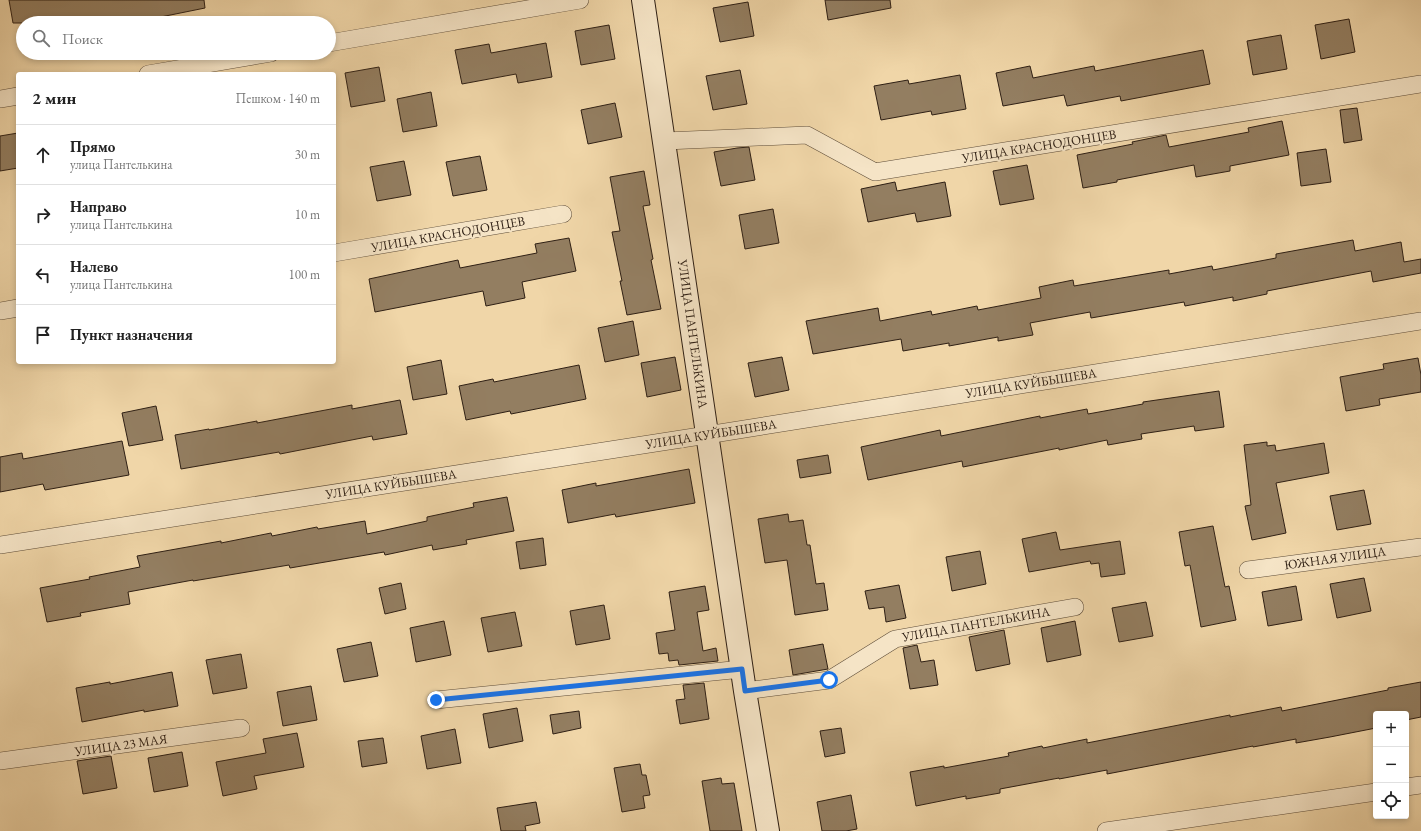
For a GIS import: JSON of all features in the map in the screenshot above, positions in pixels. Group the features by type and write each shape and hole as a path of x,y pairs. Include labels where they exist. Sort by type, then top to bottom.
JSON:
{"main road":[{"name":"УЛИЦА ПАНТЕЛЬКИНА","path":"643,0 745,691 768,831"}],"street":[{"path":"336,42 580,0"},
{"path":"160,72 229,60"},
{"name":"УЛИЦА КРАСНОДОНЦЕВ","path":"664,141 807,135 875,172 1421,84"},
{"path":"0,99 16,96"},
{"name":"УЛИЦА КРАСНОДОНЦЕВ","path":"336,253 563,214"},
{"path":"0,311 16,308"},
{"name":"УЛИЦА КУЙБЫШЕВА","path":"0,545 707,435 1421,321"},
{"name":"ЮЖНАЯ УЛИЦА","path":"1248,570 1421,547"},
{"name":"УЛИЦА ПАНТЕЛЬКИНА","path":"745,691 829,680 895,639 1075,607"},
{"path":"436,700 742,669"},
{"name":"УЛИЦА 23 МАЯ","path":"0,761 241,728"},
{"path":"1409,787 1421,785"},
{"path":"1106,831 1373,792"}],"building":[{"path":"9,0 204,0 205,8 166,16 16,16 16,23 13,23"},
{"path":"825,0 890,0 891,8 828,20"},
{"path":"748,2 754,36 720,42 713,8"},
{"path":"1349,19 1355,52 1321,59 1315,25"},
{"path":"609,25 615,59 581,65 575,31"},
{"path":"1281,35 1287,69 1253,75 1247,41"},
{"path":"546,43 552,77 518,83 516,74 462,84 455,50 489,44 491,53"},
{"path":"1203,50 1210,84 1121,101 1120,96 1067,106 1064,95 1003,106 996,73 1030,66 1033,78 1094,66 1095,71"},
{"path":"379,67 385,101 351,107 345,73"},
{"path":"740,70 747,104 713,110 706,76"},
{"path":"960,75 966,109 932,115 931,111 881,120 874,86 908,80 909,84"},
{"path":"431,92 437,126 403,132 397,99"},
{"path":"615,103 622,137 588,144 581,110"},
{"path":"1357,108 1362,140 1344,143 1340,110"},
{"path":"1282,121 1289,155 1230,166 1230,171 1196,177 1194,165 1083,188 1077,155 1133,144 1132,142 1166,135 1169,147 1249,132 1248,128"},
{"path":"16,133 16,168 0,171 0,136"},
{"path":"749,147 755,180 721,186 714,152"},
{"path":"1326,149 1331,182 1301,186 1297,153"},
{"path":"480,156 487,190 453,196 446,162"},
{"path":"404,161 411,195 377,201 370,167"},
{"path":"1027,165 1034,199 1000,205 993,171"},
{"path":"644,171 650,205 643,206 653,259 651,260 661,309 627,315 612,232 620,231 610,177"},
{"path":"895,182 897,191 945,182 951,216 917,222 915,213 868,222 861,189"},
{"path":"773,209 779,243 745,249 739,215"},
{"path":"569,238 576,271 522,282 525,298 486,306 483,291 375,312 369,279 458,260 460,268 537,253 535,244"},
{"path":"1353,240 1355,251 1401,242 1404,262 1421,259 1421,273 1373,282 1371,271 1267,291 1267,294 1233,301 1233,297 1185,306 1184,302 1091,318 1090,312 1030,323 1033,335 998,341 998,337 949,346 949,343 903,351 901,339 813,354 806,321 878,308 880,321 931,311 932,315 977,306 978,310 1041,298 1039,287 1073,280 1074,286 1169,270 1169,274 1212,266 1213,270 1276,258 1276,254"},
{"path":"633,321 639,355 605,362 598,328"},
{"path":"675,357 681,390 647,397 641,363"},
{"path":"782,357 789,390 755,397 748,363"},
{"path":"1418,358 1421,375 1421,392 1379,399 1380,405 1346,411 1340,377 1384,369 1383,364"},
{"path":"441,360 447,394 413,400 407,367"},
{"path":"579,365 586,399 511,414 510,411 466,420 459,386 493,379 494,382"},
{"path":"1219,391 1224,427 1195,431 1194,426 1141,434 1142,439 1108,445 1107,440 963,467 962,461 868,480 861,447 940,430 941,436 1040,416 1040,418 1087,409 1088,414 1143,404 1143,402"},
{"path":"400,400 407,434 373,440 372,436 280,454 279,452 181,469 175,435 257,421 257,423 352,405 352,409"},
{"path":"156,406 163,440 129,446 122,413"},
{"path":"122,441 129,475 45,490 43,484 0,492 0,457 22,453 23,459"},
{"path":"1267,442 1267,446 1275,445 1276,451 1324,443 1329,473 1276,483 1286,533 1252,540 1245,506 1251,505 1244,445"},
{"path":"828,455 831,473 800,478 797,460"},
{"path":"689,469 695,503 616,517 615,514 568,523 562,490 596,483 596,486"},
{"path":"1364,490 1371,524 1337,530 1330,496"},
{"path":"507,497 514,531 466,540 467,544 433,550 432,545 385,555 384,552 290,568 289,565 128,592 130,604 80,613 81,616 47,622 40,588 90,579 89,577 140,567 137,556 221,541 221,543 271,533 272,536 317,527 318,529 365,521 367,534 427,521 427,517 474,507 473,503"},
{"path":"788,514 789,522 803,520 807,545 810,545 816,584 824,583 828,610 795,615 787,560 765,563 758,519"},
{"path":"1213,526 1225,587 1229,586 1236,620 1201,627 1190,565 1185,566 1179,532"},
{"path":"1056,532 1060,550 1120,541 1125,574 1101,577 1099,563 1091,564 1090,561 1029,572 1022,539"},
{"path":"543,538 546,565 520,569 516,542"},
{"path":"980,551 986,584 952,591 946,557"},
{"path":"1364,578 1371,611 1337,618 1330,584"},
{"path":"401,583 406,609 385,614 379,588"},
{"path":"899,585 906,618 886,622 884,607 869,609 865,591"},
{"path":"705,586 709,610 697,612 703,651 716,648 718,661 679,665 678,660 669,661 668,653 659,654 656,633 675,630 669,592"},
{"path":"1296,586 1302,620 1268,626 1262,592"},
{"path":"1146,602 1153,636 1119,642 1112,608"},
{"path":"604,605 610,639 576,645 570,611"},
{"path":"515,612 522,646 488,652 481,618"},
{"path":"444,621 451,655 416,662 410,628"},
{"path":"1075,621 1081,655 1047,662 1041,628"},
{"path":"1004,630 1010,664 976,671 969,637"},
{"path":"371,642 378,676 344,682 337,649"},
{"path":"823,644 828,669 793,675 789,650"},
{"path":"917,645 921,662 934,660 938,685 910,689 903,648"},
{"path":"241,654 247,688 213,694 206,660"},
{"path":"172,672 178,706 144,712 144,710 82,722 76,688 110,682 110,684"},
{"path":"1421,682 1421,717 1409,719 1409,711 1373,711 1373,729 1296,743 1296,739 1253,746 1107,774 1107,770 1059,778 1000,789 1000,793 966,799 966,796 916,806 910,772 944,766 944,768 1009,756 1008,753 1042,746 1043,748 1087,739 1087,743 1230,715 1230,717 1281,707 1282,711 1388,690 1388,688"},
{"path":"704,683 709,719 680,724 676,700 685,699 683,685"},
{"path":"311,686 317,720 283,726 277,692"},
{"path":"517,708 523,741 489,748 483,714"},
{"path":"579,711 581,728 553,734 550,715"},
{"path":"841,728 845,753 825,757 820,731"},
{"path":"455,729 461,763 427,769 421,736"},
{"path":"297,733 304,767 254,776 257,789 223,796 216,762 266,753 263,739"},
{"path":"383,738 387,763 362,767 358,741"},
{"path":"182,752 188,786 154,792 148,758"},
{"path":"111,756 117,788 83,794 77,761"},
{"path":"640,764 642,775 646,775 650,795 643,796 645,808 622,812 614,768"},
{"path":"721,778 722,784 734,783 742,831 710,831 702,781"},
{"path":"851,795 857,829 846,831 822,831 817,802"},
{"path":"536,802 540,823 525,826 526,831 501,831 497,808"}],"route":[{"path":"436,700 742,669 745,691 829,680"}]}
